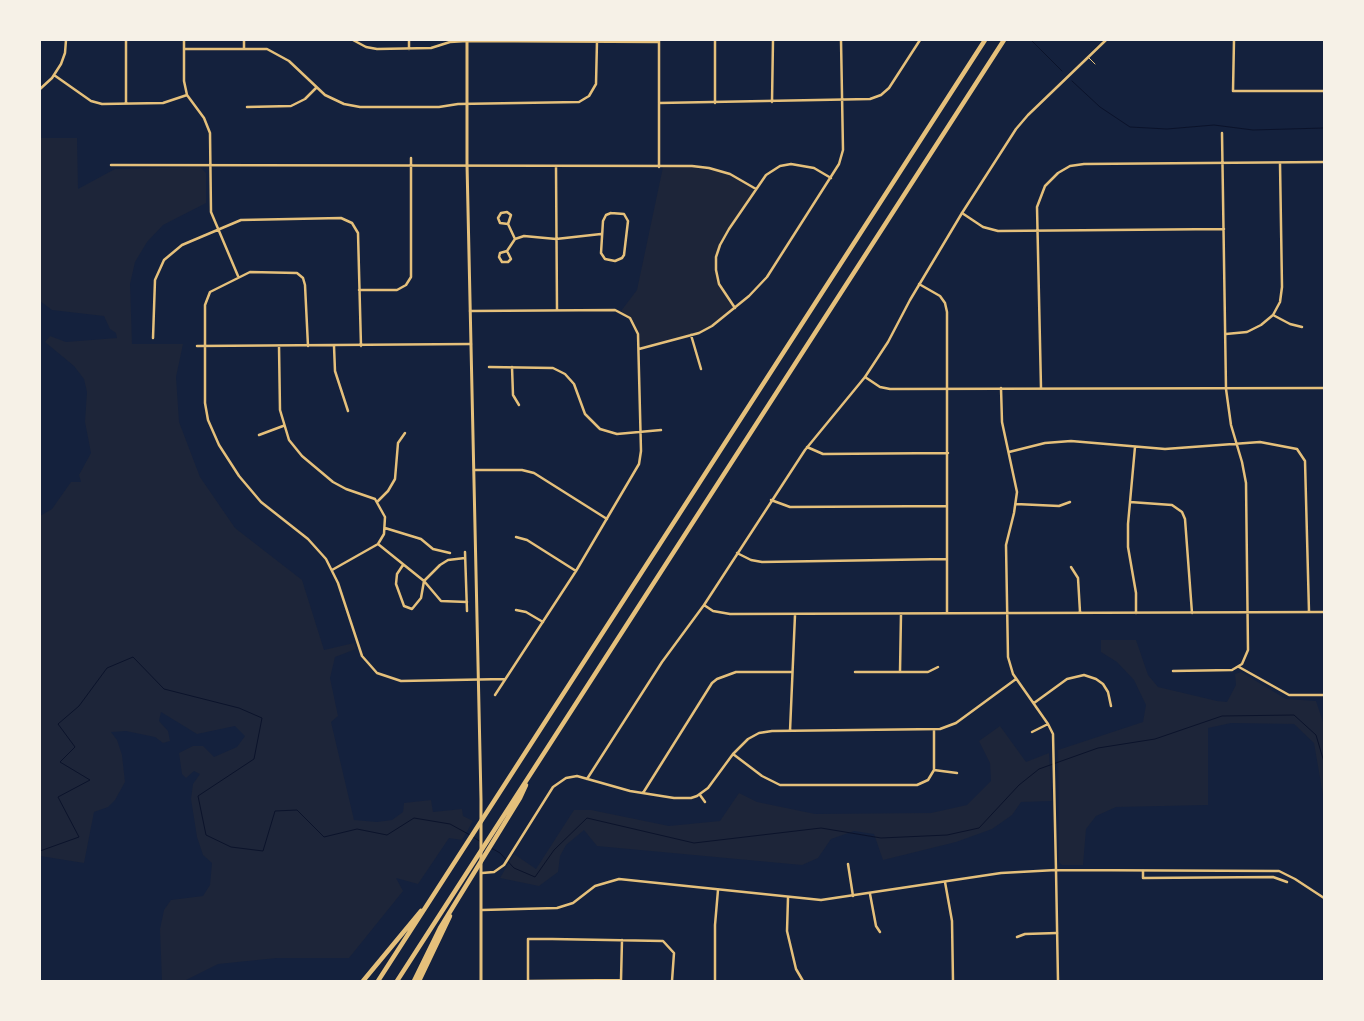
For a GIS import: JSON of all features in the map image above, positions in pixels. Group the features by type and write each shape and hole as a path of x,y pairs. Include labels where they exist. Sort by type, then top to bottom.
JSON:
{"highway":[{"path":"378,981 985,40"},
{"path":"414,981 437,933 532,771 1005,40"},
{"path":"397,981 459,884 503,822"},
{"path":"419,981 463,891"},
{"path":"363,981 413,918 424,908"}],"main road":[{"path":"467,40 467,164 482,873 482,981"}],"street":[{"path":"40,89 54,75 65,53 66,40"},
{"path":"126,40 126,104"},
{"path":"184,40 184,81 187,95 207,124 210,164 210,206 217,228 238,276"},
{"path":"244,40 244,49"},
{"path":"353,40 373,48 431,48 450,42 467,40 659,41 659,167"},
{"path":"409,40 409,48"},
{"path":"715,40 715,103"},
{"path":"772,102 773,40"},
{"path":"638,349 690,335 712,326 735,308 767,277 839,164 843,150 842,40"},
{"path":"659,103 870,99 881,95 889,88 920,40"},
{"path":"587,779 662,662 704,605 807,447 865,376 888,342 919,284 1021,122 1106,40"},
{"path":"1234,40 1233,92 1324,91"},
{"path":"184,50 267,49 282,56 316,88 335,100 360,107 439,107 467,104 570,104 582,101 589,96 596,84 598,41"},
{"path":"54,75 96,103 163,103 187,95"},
{"path":"247,107 291,106 305,99 316,88"},
{"path":"1173,670 1229,671 1239,667 1245,660 1248,650 1246,483 1237,442 1231,426 1226,389 1222,132"},
{"path":"360,290 397,290 406,285 411,277 410,158"},
{"path":"1041,388 1037,207 1045,186 1061,170 1084,164 1324,162"},
{"path":"1226,334 1255,329 1273,315 1280,302 1282,287 1280,163"},
{"path":"111,165 467,164 556,167 702,167 720,170 739,178 756,189"},
{"path":"735,308 719,284 716,257 720,245 766,175 785,165 806,166 831,178"},
{"path":"556,167 557,310"},
{"path":"508,224 500,223 498,218 501,213 507,212 511,215 508,224 515,239"},
{"path":"621,213 626,216 628,227 622,258 610,260 603,257 601,234 604,218 608,214 621,213"},
{"path":"962,213 988,229 1224,229"},
{"path":"153,338 153,289 160,268 167,256 182,244 217,228 247,219 341,218 349,220 356,229 361,346"},
{"path":"507,250 511,259 508,262 502,262 499,258 500,253 507,250 515,239 528,236 556,240 601,234"},
{"path":"308,346 306,285 300,275 291,272 255,271 238,276 215,288 206,298 206,409 216,441 256,496 316,547 332,570 362,656 377,673 401,681 505,679"},
{"path":"919,284 940,296 946,306 948,389 947,613"},
{"path":"470,311 615,310 626,314 633,322 638,334 641,457 636,471 576,571 495,695"},
{"path":"1273,315 1290,324 1302,327"},
{"path":"690,335 701,368"},
{"path":"197,346 471,344"},
{"path":"279,346 280,410 283,426 295,449 319,471 346,489 375,499 385,517 385,528 378,544 332,570"},
{"path":"334,346 335,371 348,410"},
{"path":"512,366 513,395 518,405"},
{"path":"489,368 512,366 550,367 560,371 574,384 583,411 594,425 613,434 641,434 661,430"},
{"path":"865,376 880,386 890,389 1324,388"},
{"path":"1001,388 1002,422 1015,477 1016,504 1006,544 1008,657 1016,679 1048,724 1054,741 1058,981"},
{"path":"258,434 283,426"},
{"path":"377,502 388,491 395,479 398,443 405,433"},
{"path":"1009,452 1062,442 1190,448 1237,442 1281,444 1294,447 1303,455 1309,612"},
{"path":"1135,446 1128,547 1135,582 1136,613"},
{"path":"807,447 823,454 948,453"},
{"path":"474,470 522,470 534,473 607,519"},
{"path":"771,500 790,507 948,506"},
{"path":"1016,504 1059,506 1070,502"},
{"path":"1130,502 1172,504 1182,512 1186,519 1192,613"},
{"path":"385,528 421,539 433,549 450,553"},
{"path":"516,537 527,540 576,571"},
{"path":"378,544 424,582 441,601 466,602"},
{"path":"465,552 467,611"},
{"path":"737,552 751,560 762,562 947,559"},
{"path":"403,565 396,580 407,608 412,609 418,602 424,582 443,562 466,558"},
{"path":"1071,567 1078,578 1080,612"},
{"path":"704,605 714,611 726,614 1324,612"},
{"path":"516,610 543,622"},
{"path":"900,672 901,613"},
{"path":"790,731 795,614"},
{"path":"855,672 932,672 938,667"},
{"path":"1239,667 1290,695 1324,695"},
{"path":"643,793 712,683 717,679 736,672 792,672"},
{"path":"1034,703 1067,679 1084,675 1096,679 1103,684 1108,692 1111,706"},
{"path":"482,873 494,872 504,864 555,785 570,777 587,779 643,793 674,798 691,798 700,795 708,788 733,754 748,739 760,733 934,730 956,722 1016,679"},
{"path":"1032,732 1048,724"},
{"path":"733,754 768,780 787,786 917,785 928,780 934,770 934,730"},
{"path":"934,770 957,774"},
{"path":"700,795 705,802"},
{"path":"848,864 853,896"},
{"path":"482,910 557,908 572,903 595,886 619,879 821,900 1001,873 1056,870 1278,871 1295,878 1324,898"},
{"path":"1211,870 1211,878"},
{"path":"1254,877 1255,870"},
{"path":"1143,871 1143,878 1254,877 1273,878 1287,882"},
{"path":"945,882 952,921 953,981"},
{"path":"715,981 715,925 718,890"},
{"path":"870,894 876,926 880,932"},
{"path":"788,898 787,931 796,969 803,981"},
{"path":"1017,937 1025,934 1057,933"},
{"path":"622,940 621,980 528,981 528,939 660,940 666,943 674,953 672,981"}],"lane":[{"path":"1088,57 1095,64"}],"shaded area":[{"path":"40,138 77,138 78,189 115,169 200,167 206,173 206,203 163,225 147,242 135,262 130,284 132,344 183,344 176,377 179,422 200,477 235,528 302,580 324,650 354,643 356,649 335,657 330,678 338,716 331,722 354,820 377,822 392,820 403,812 404,803 431,800 433,812 462,809 463,816 473,821 462,840 449,838 418,884 396,878 403,891 349,958 277,958 218,964 184,981 162,981 160,929 164,910 171,900 203,896 210,885 212,863 203,855 197,837 191,799 193,784 200,774 194,771 186,778 182,774 179,753 193,746 203,746 214,757 237,747 245,736 235,726 197,734 161,712 159,721 168,731 170,741 163,743 155,737 126,731 111,732 117,740 122,755 125,782 115,800 108,807 94,812 84,863 40,856 40,516 52,509 71,482 81,482 79,475 91,453 85,422 87,392 84,379 74,366 45,342 50,336 66,342 117,338 116,333 110,329 104,316 52,310 40,301"},
{"path":"692,166 720,170 756,189 720,245 716,264 721,289 735,308 712,326 699,333 639,349 635,325 621,311 637,290 663,167"},
{"path":"1101,640 1136,640 1148,675 1158,687 1227,702 1236,685 1235,674 1241,672 1286,699 1316,701 1324,725 1324,801 1314,743 1294,724 1231,723 1208,728 1208,805 1116,807 1096,816 1086,829 1083,865 1062,865 1059,862 1058,750 1143,722 1146,705 1134,680 1117,662 1101,652"},
{"path":"1000,726 1026,762 1049,753 1052,801 1021,802 1012,815 992,829 956,842 883,860 874,834 854,831 831,839 818,858 802,865 597,846 584,830 566,845 560,856 558,872 539,886 500,878 514,854 536,869 574,810 591,810 669,826 720,821 739,793 757,802 815,814 931,813 967,805 991,781 990,763 979,741"}],"waterway":[{"path":"1031,40 1062,71"},
{"path":"1072,81 1100,107 1130,127 1167,129 1214,125 1253,130 1324,128"},
{"path":"40,851 79,837 58,797 90,780 60,762 75,747 58,724 79,706 107,668 133,657 164,689 239,708 262,718 254,759 198,796 206,835 231,847 263,851 275,811 297,810 324,837 357,829 387,835 414,818 450,824 470,835"},
{"path":"486,845 500,853 514,868 535,877 554,850 587,818 694,843 821,828 881,838 947,835 979,828 1019,785 1039,769 1098,748 1155,739 1222,716 1294,715 1316,735 1324,762"},
{"path":"473,837 481,842"}]}
